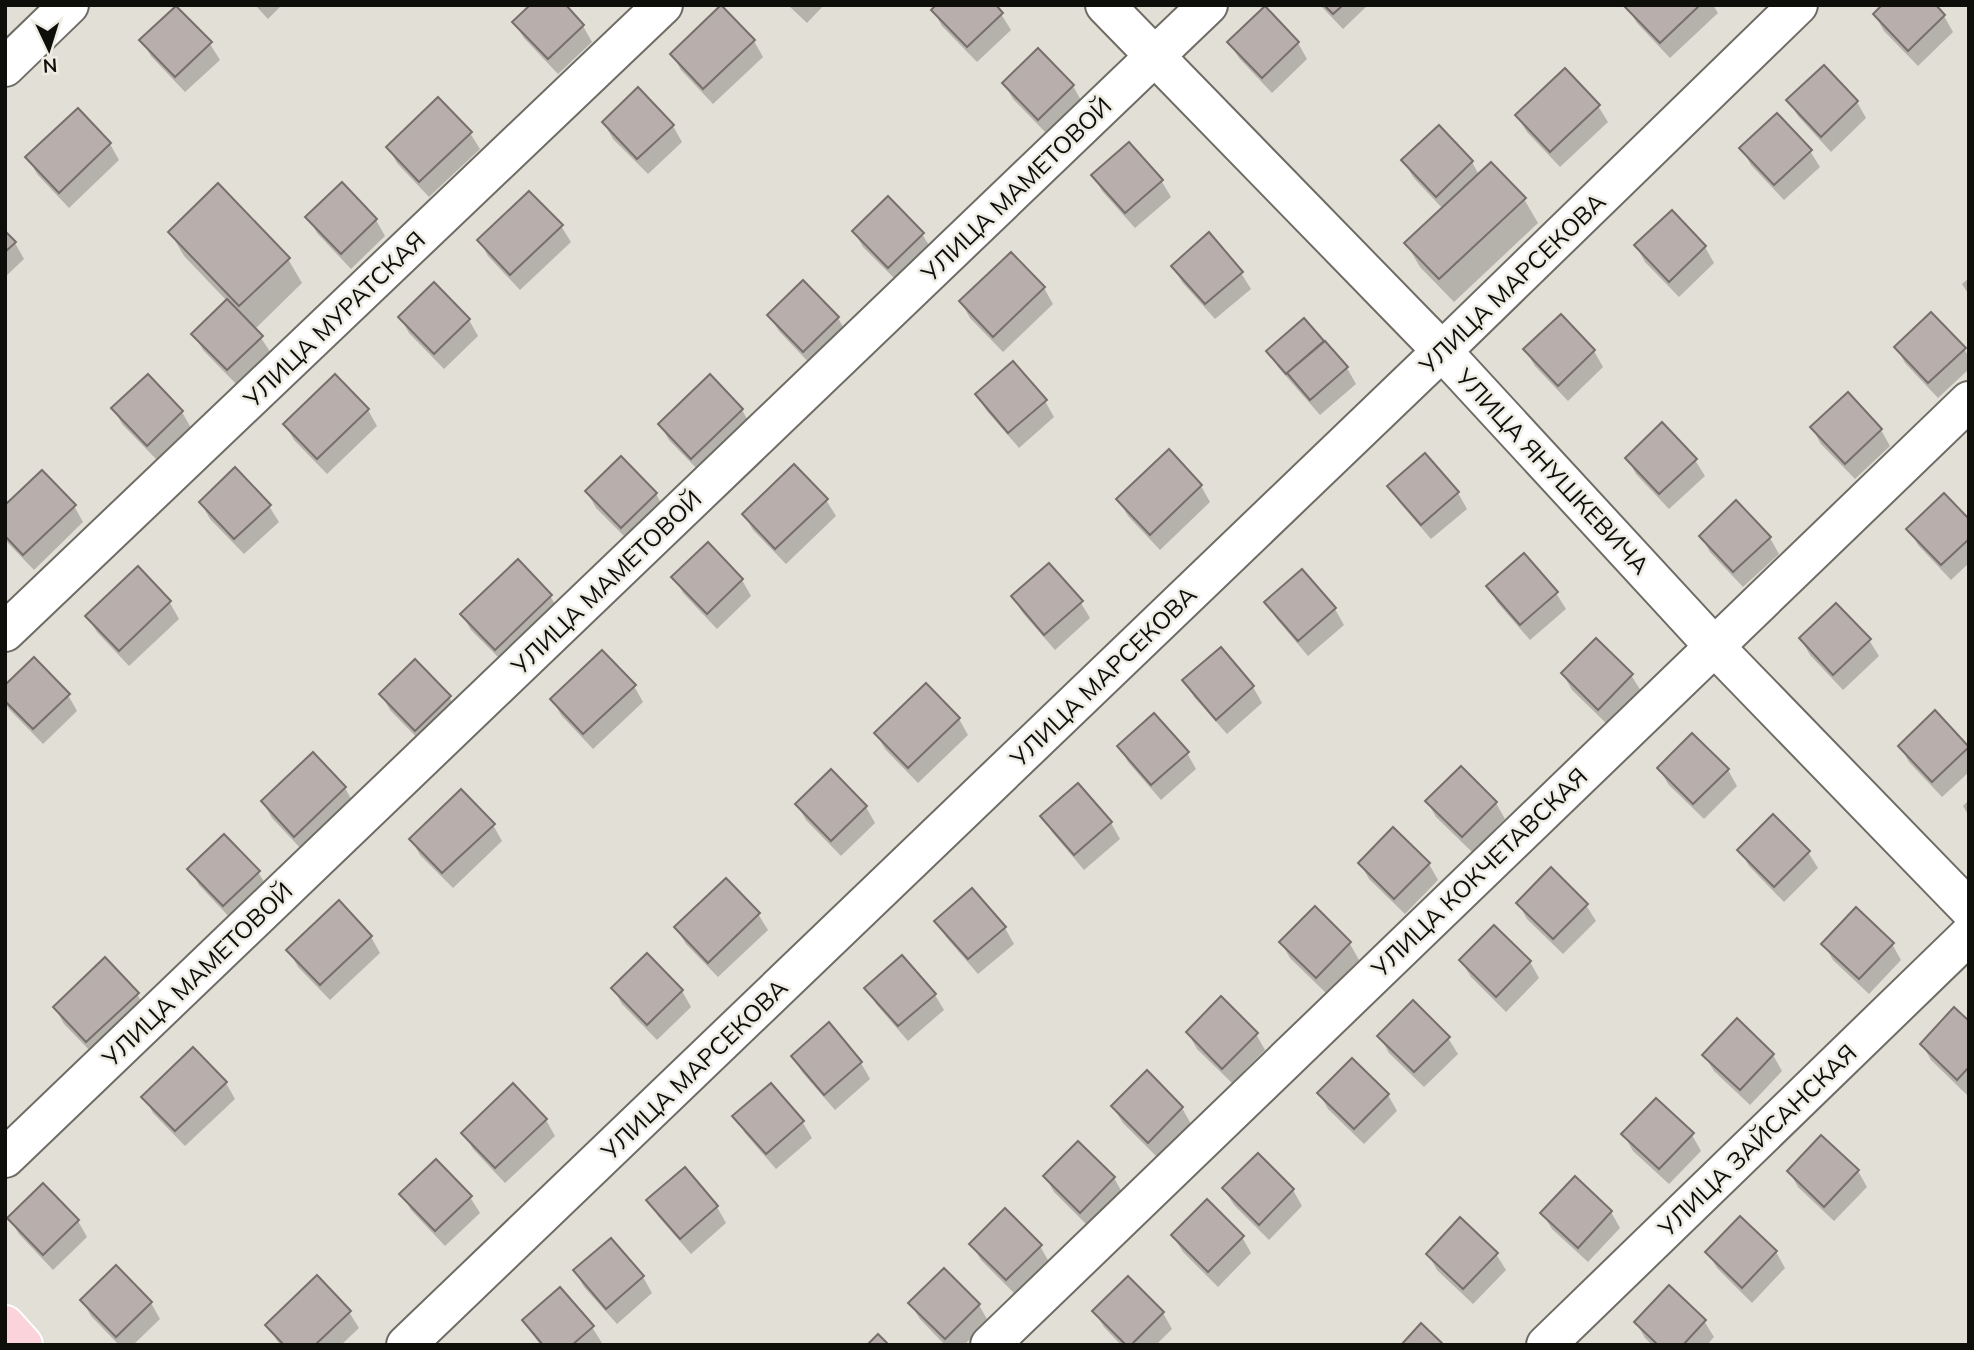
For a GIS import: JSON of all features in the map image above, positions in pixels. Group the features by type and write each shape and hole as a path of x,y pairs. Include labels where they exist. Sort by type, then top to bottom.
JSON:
{"main road":[{"path":"5,1325 23,1345"}],"street":[{"path":"5,66 69,5"},
{"name":"УЛИЦА МУРАТСКАЯ","path":"5,632 663,5"},
{"name":"УЛИЦА ЯНУШКЕВИЧА","path":"1105,5 1442,351 1713,645 1969,909"},
{"name":"УЛИЦА МАМЕТОВОЙ","path":"5,1158 1208,5"},
{"name":"УЛИЦА МАРСЕКОВА","path":"406,1345 1442,351 1798,5"},
{"name":"УЛИЦА КОКЧЕТАВСКАЯ","path":"990,1345 1969,401"},
{"name":"УЛИЦА ЗАЙСАНСКАЯ","path":"1546,1345 1969,935"}],"building":[{"path":"530,5 566,5 584,25 548,59 512,22"},
{"path":"721,5 755,40 703,89 670,54"},
{"path":"936,5 996,5 1003,13 967,47 931,10"},
{"path":"1324,5 1343,5 1333,14"},
{"path":"1700,5 1660,43 1625,7"},
{"path":"1882,5 1936,5 1945,15 1908,51 1873,14"},
{"path":"176,6 212,42 175,77 139,40"},
{"path":"1265,6 1299,42 1262,78 1227,42"},
{"path":"1038,48 1074,85 1038,120 1002,83"},
{"path":"1824,65 1858,101 1821,137 1786,100"},
{"path":"1565,68 1600,105 1550,152 1515,115"},
{"path":"638,87 674,125 637,159 602,122"},
{"path":"438,97 472,132 419,182 386,147"},
{"path":"78,108 111,143 59,193 25,157"},
{"path":"1777,113 1812,150 1774,185 1739,148"},
{"path":"1439,125 1473,161 1436,197 1401,160"},
{"path":"1129,142 1163,180 1125,213 1091,175"},
{"path":"1491,162 1526,198 1439,279 1404,243"},
{"path":"342,182 377,219 341,254 305,217"},
{"path":"218,183 290,258 239,306 168,232"},
{"path":"529,191 563,225 510,275 477,240"},
{"path":"888,196 924,233 888,268 852,231"},
{"path":"1672,210 1706,246 1669,282 1634,245"},
{"path":"5,231 16,242 5,252"},
{"path":"1209,232 1243,272 1205,304 1171,266"},
{"path":"1011,252 1045,287 993,337 959,301"},
{"path":"803,280 839,317 803,352 767,315"},
{"path":"434,282 470,319 434,354 398,317"},
{"path":"227,299 263,336 227,370 191,334"},
{"path":"1931,312 1966,348 1928,383 1894,347"},
{"path":"1561,314 1595,350 1558,386 1523,349"},
{"path":"1304,318 1324,341 1286,374 1266,351"},
{"path":"1325,341 1348,367 1310,400 1287,373"},
{"path":"1013,361 1047,400 1008,433 975,394"},
{"path":"148,374 183,411 147,446 111,408"},
{"path":"335,374 369,409 317,459 283,424"},
{"path":"710,374 743,409 691,459 658,424"},
{"path":"1848,392 1882,429 1845,464 1810,427"},
{"path":"1662,422 1697,459 1659,494 1625,458"},
{"path":"1169,449 1202,485 1150,535 1116,499"},
{"path":"1425,453 1459,492 1421,525 1387,486"},
{"path":"621,456 657,493 621,528 585,491"},
{"path":"794,464 828,499 775,549 742,514"},
{"path":"235,467 271,505 234,539 199,502"},
{"path":"42,470 76,505 23,555 5,536 5,505"},
{"path":"1944,493 1969,519 1969,539 1941,565 1906,529"},
{"path":"1736,500 1771,537 1733,572 1699,536"},
{"path":"708,542 743,579 707,614 671,577"},
{"path":"1524,553 1558,592 1520,625 1486,586"},
{"path":"518,559 552,595 495,650 460,614"},
{"path":"1049,563 1083,601 1044,635 1011,596"},
{"path":"138,566 171,601 119,651 85,616"},
{"path":"1302,569 1336,608 1298,641 1264,602"},
{"path":"1836,603 1871,639 1833,675 1799,638"},
{"path":"1596,638 1633,674 1598,710 1561,673"},
{"path":"1221,647 1254,686 1216,720 1182,680"},
{"path":"602,650 636,685 583,734 550,699"},
{"path":"34,657 70,694 33,729 5,701 5,685"},
{"path":"415,659 451,696 415,731 379,694"},
{"path":"926,683 960,718 908,768 874,733"},
{"path":"1935,710 1969,747 1932,782 1898,746"},
{"path":"1154,713 1189,752 1151,785 1117,746"},
{"path":"1692,733 1729,769 1693,804 1657,768"},
{"path":"313,752 346,787 294,837 261,801"},
{"path":"1461,766 1497,802 1462,837 1425,801"},
{"path":"831,769 867,806 831,841 795,804"},
{"path":"1078,783 1112,822 1074,855 1040,816"},
{"path":"461,789 495,824 442,873 409,839"},
{"path":"1773,814 1810,851 1774,887 1737,850"},
{"path":"1393,827 1430,863 1394,899 1358,863"},
{"path":"224,834 260,871 223,906 187,869"},
{"path":"1551,867 1588,904 1553,939 1516,903"},
{"path":"726,878 760,913 708,963 674,927"},
{"path":"972,888 1006,927 968,959 934,921"},
{"path":"339,900 372,936 320,985 286,950"},
{"path":"1315,906 1351,942 1316,978 1279,942"},
{"path":"1856,907 1894,943 1859,979 1821,944"},
{"path":"1494,925 1531,961 1496,997 1459,960"},
{"path":"647,953 683,990 647,1025 611,988"},
{"path":"902,955 936,994 898,1026 864,988"},
{"path":"105,957 139,993 86,1042 53,1007"},
{"path":"1221,996 1258,1033 1222,1069 1186,1032"},
{"path":"1413,1000 1450,1037 1414,1072 1377,1036"},
{"path":"1954,1007 1969,1021 1969,1067 1957,1080 1920,1044"},
{"path":"1737,1018 1774,1054 1740,1090 1702,1055"},
{"path":"829,1022 862,1062 824,1095 791,1056"},
{"path":"193,1047 227,1082 175,1131 141,1097"},
{"path":"1352,1058 1389,1094 1354,1129 1317,1093"},
{"path":"1147,1070 1183,1107 1148,1143 1111,1106"},
{"path":"513,1083 547,1119 495,1168 461,1133"},
{"path":"771,1083 804,1121 766,1154 732,1116"},
{"path":"1656,1098 1694,1133 1659,1169 1621,1134"},
{"path":"1821,1135 1859,1170 1824,1207 1787,1171"},
{"path":"1078,1141 1115,1177 1080,1213 1043,1176"},
{"path":"1258,1153 1294,1189 1259,1225 1222,1188"},
{"path":"436,1159 472,1196 435,1231 399,1194"},
{"path":"685,1167 718,1206 680,1239 646,1200"},
{"path":"1575,1176 1612,1211 1578,1248 1540,1213"},
{"path":"43,1183 79,1220 43,1255 7,1218"},
{"path":"1207,1199 1244,1236 1208,1272 1171,1235"},
{"path":"1005,1208 1042,1245 1006,1280 969,1244"},
{"path":"1740,1216 1777,1251 1742,1288 1705,1252"},
{"path":"1460,1217 1498,1253 1463,1289 1426,1254"},
{"path":"611,1238 644,1276 606,1309 573,1270"},
{"path":"116,1265 152,1302 116,1337 80,1300"},
{"path":"944,1268 980,1304 945,1339 908,1303"},
{"path":"317,1275 351,1311 315,1345 284,1345 265,1325"},
{"path":"1128,1276 1164,1312 1131,1345 1126,1345 1092,1311"},
{"path":"1669,1285 1706,1320 1683,1345 1658,1345 1634,1322"},
{"path":"560,1287 594,1326 572,1345 543,1345 522,1320"},
{"path":"1421,1323 1444,1345 1401,1345"},
{"path":"878,1334 889,1345 867,1345"}]}
